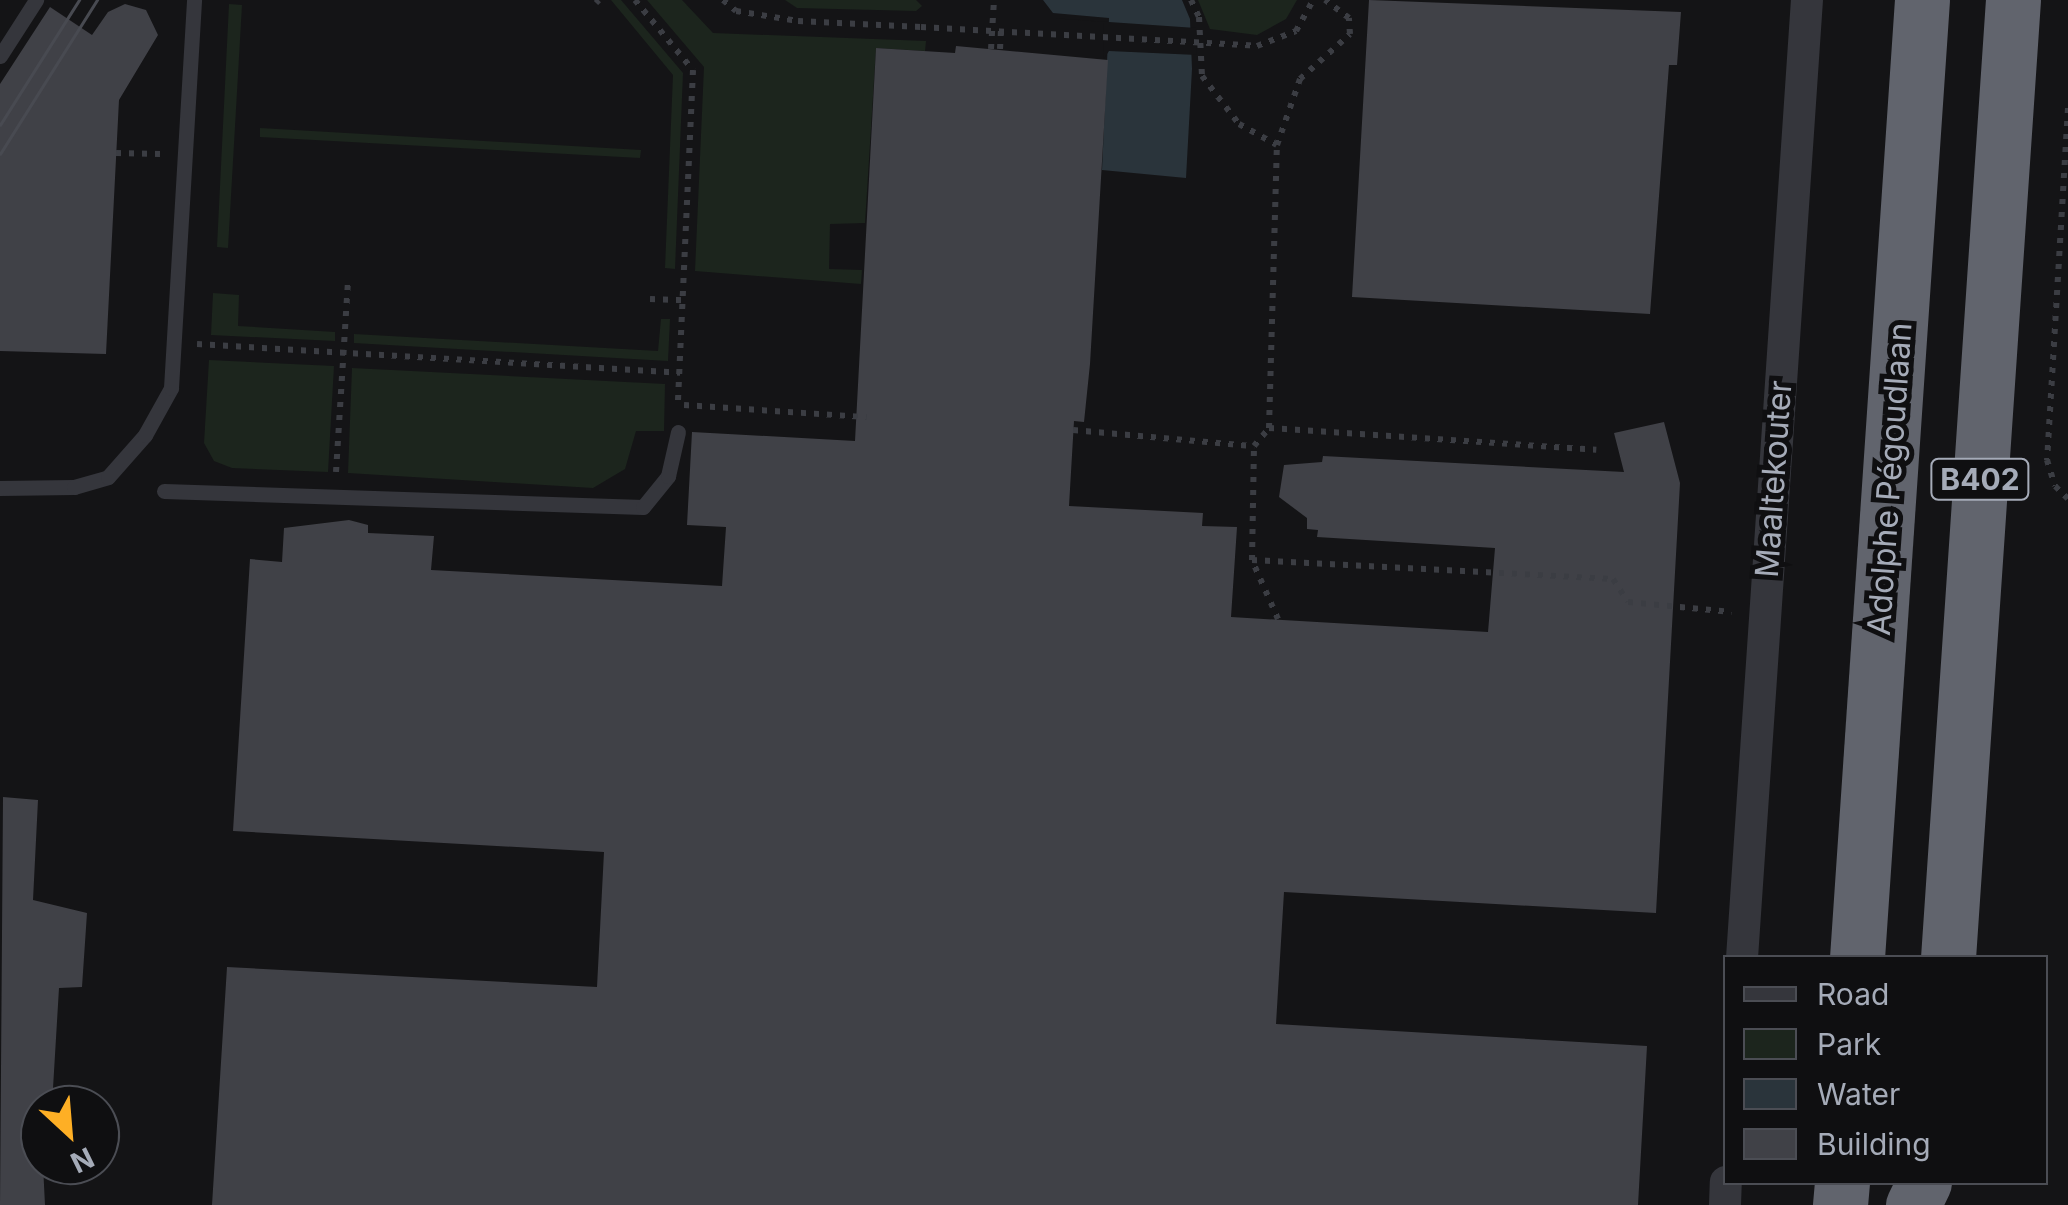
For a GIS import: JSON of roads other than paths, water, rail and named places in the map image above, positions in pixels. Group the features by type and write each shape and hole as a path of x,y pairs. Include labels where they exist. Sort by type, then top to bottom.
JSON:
{"highway":[{"name":"Adolphe Pégoudlaan","path":"1857,955 1922,0"},
{"name":"B402","path":"1948,955 2013,0"}],"street":[{"name":"Maaltekouter","path":"1742,955 1807,0"}],"lane":[{"path":"0,56 36,0"},
{"path":"0,488 74,487 108,477 161,409 177,343 194,0"},
{"path":"164,491 644,507 668,476 678,432"}],"water":[{"path":"1043,0 1182,0 1190,19 1192,69 1186,178 1102,170 1109,18 1053,13"}],"tram line":[{"path":"0,125 79,0"},
{"path":"0,154 97,0"}]}
